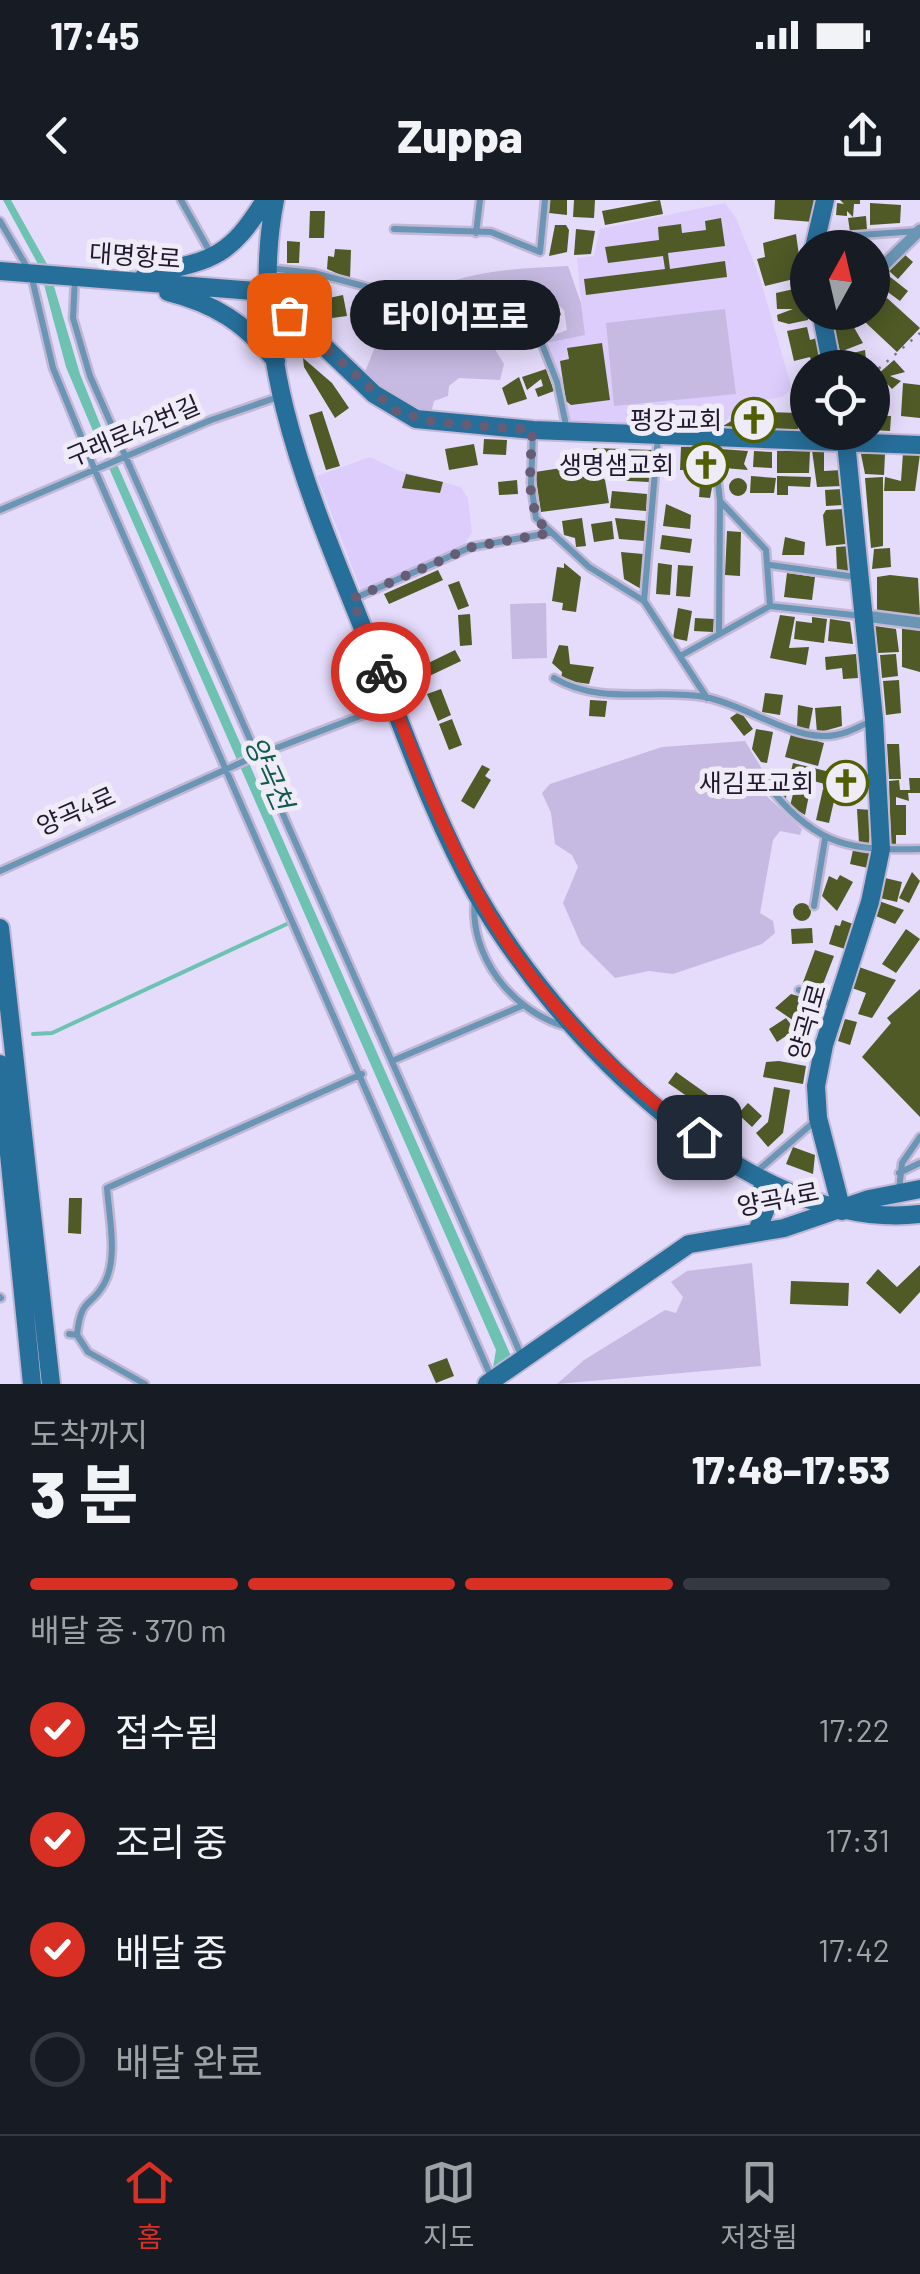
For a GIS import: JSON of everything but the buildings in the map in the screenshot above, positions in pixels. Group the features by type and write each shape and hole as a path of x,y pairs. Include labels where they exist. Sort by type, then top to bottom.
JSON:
{"street":[{"path":"124,280 214,257 240,239 265,200"},
{"name":"양곡4로","path":"274,200 267,292 276,355 306,487 393,703 476,892 579,1030 644,1095 758,1176 803,1199 842,1211"},
{"path":"818,230 826,200"},
{"path":"890,259 919,231"},
{"name":"대명항로","path":"0,271 267,292"},
{"path":"124,280 219,308 276,355 304,330"},
{"path":"267,292 396,411 433,422 567,432 790,438"},
{"path":"890,442 920,444"},
{"name":"양곡1로","path":"842,1211 818,1118 819,1066 870,902 881,849 874,719 847,450"},
{"path":"865,616 920,623"},
{"path":"0,928 51,1384"},
{"path":"0,1064 32,1384"},
{"path":"757,1231 765,1211 758,1176"},
{"path":"842,1211 899,1182 920,1189"},
{"path":"842,1211 920,1214"},
{"name":"양곡4로","path":"490,1382 689,1244 842,1211"}],"lane":[{"name":"대명항로","path":"181,200 214,257"},
{"path":"476,233 480,200"},
{"path":"394,229 431,227 495,233 540,252 545,200"},
{"path":"0,222 34,274 53,368 94,468 362,1074 490,1382"},
{"path":"890,234 919,231"},
{"path":"267,268 300,270 409,298"},
{"path":"66,276 79,339 126,455 522,1358"},
{"path":"536,329 556,382 567,432"},
{"name":"구래로42번길","path":"0,510 126,455 284,395"},
{"path":"532,430 532,506 536,518 556,540 644,601 707,698"},
{"path":"644,601 658,436"},
{"path":"712,438 720,500 719,634"},
{"path":"720,500 760,540 770,565 770,606"},
{"path":"352,599 472,547 549,533"},
{"path":"770,565 862,578"},
{"path":"682,656 770,606 865,616"},
{"path":"554,678 583,692 604,695 707,698 816,736 840,734 874,719"},
{"name":"양곡4로","path":"0,872 258,755 393,703"},
{"path":"774,793 805,828 826,839 881,849 920,849"},
{"path":"814,906 826,839"},
{"path":"476,892 473,926 505,989 552,1022 579,1030"},
{"path":"799,990 837,1006"},
{"path":"392,1061 525,1004"},
{"path":"144,1384 88,1352 73,1335 82,1304 106,1282 107,1188 362,1074"},
{"path":"758,1176 818,1118"},
{"path":"899,1182 920,1138"},
{"path":"899,1182 920,1163"}],"path":[{"path":"890,359 920,333"}],"shaded area":[{"path":"3,200 11,200 48,266 80,374 108,444 511,1356 493,1367 496,1350 98,443 66,367 39,266"},
{"path":"725,203 736,218 760,278 790,391 782,397 740,405 718,430 570,423 547,343 584,335 577,258 594,256 600,229"},
{"path":"568,266 581,303 585,335 547,343 549,337 567,330 564,310 550,298 538,304 529,321 517,312 496,326 490,341 504,364 500,380 459,378 449,386 448,396 434,401 431,413 411,410 363,375 386,325 423,293 469,276"},
{"path":"725,309 736,394 614,406 606,323"},
{"path":"370,457 397,470 461,487 468,499 472,532 463,547 361,590 317,476"},
{"path":"546,603 547,658 512,659 510,604"},
{"path":"745,741 762,769 758,788 802,829 800,835 780,831 773,840 760,913 773,921 775,933 762,944 673,974 649,971 615,978 581,944 563,903 578,867 572,855 555,844 551,813 542,793 550,784 662,747"},
{"path":"752,1263 761,1366 557,1384 584,1360 665,1310 676,1313 683,1297 671,1282 687,1271"}],"waterway":[{"path":"33,1034 52,1033 289,923"}],"way so far":[{"path":"289,315 396,411 433,422 532,430 532,506 536,518 549,533 472,547 352,599 381,672"}],"place":[{"name":"타이어프로","path":"289,315"},
{"name":"평강교회","path":"754,420"},
{"name":"생명샘교회","path":"706,465"},
{"name":"새김포교회","path":"846,783"}],"route":[{"path":"381,672 454,846 492,917 579,1030 626,1079 699,1137"}],"water label":[{"name":"양곡천","path":"269,773"}]}
